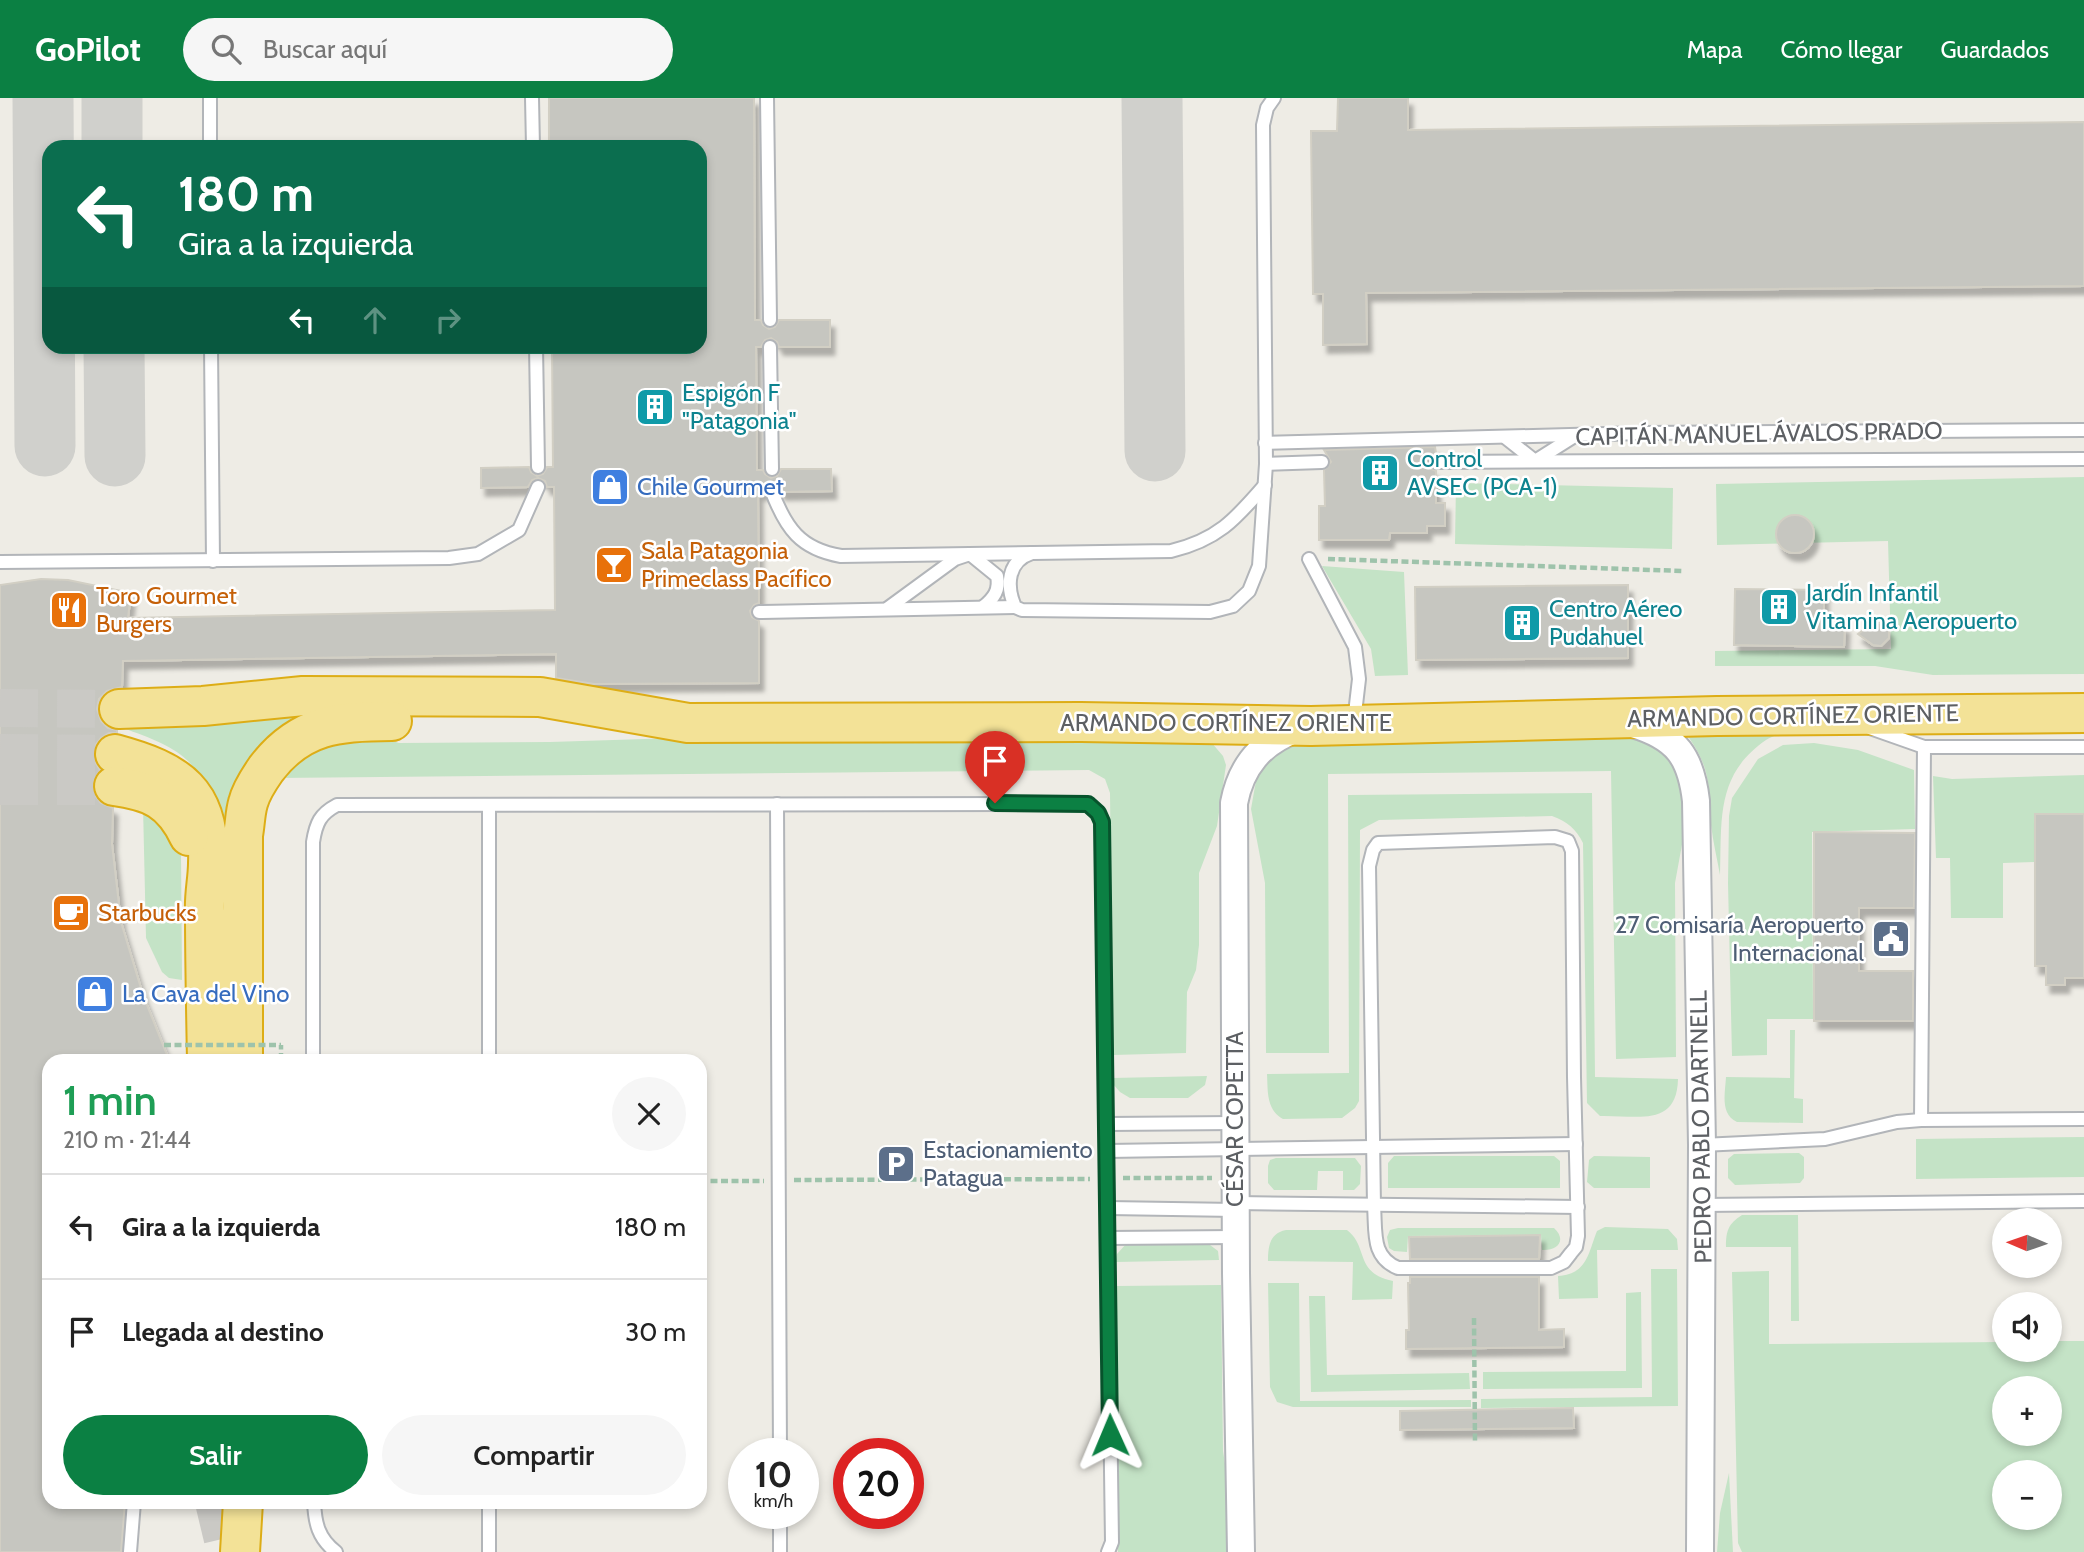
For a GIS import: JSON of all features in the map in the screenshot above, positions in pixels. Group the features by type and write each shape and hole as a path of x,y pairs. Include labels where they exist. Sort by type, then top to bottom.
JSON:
{"highway":[{"name":"ARMANDO CORTÍNEZ ORIENTE","path":"119,709 204,706 303,696 540,697 688,723 1081,722 1311,726 1830,714 2084,713"},
{"path":"243,1054 243,835 248,801 270,764 294,740 314,729 350,721 688,723"},
{"path":"114,770 142,761 172,774 198,803 208,827 205,906 207,1054"},
{"path":"227,1552 242,1509"},
{"path":"240,1552 243,1509"}],"street":[{"name":"PEDRO PABLO DARTNELL","path":"1602,719 1627,722 1664,736 1682,754 1694,782 1702,1145 1700,1552"},
{"name":"CÉSAR COPETTA","path":"1241,1552 1236,1207 1224,1150 1235,1123 1233,818 1237,790 1245,768 1266,744 1295,730 1311,726"}],"lane":[{"path":"210,98 210,140"},
{"path":"532,98 533,140"},
{"path":"767,98 770,320"},
{"path":"759,612 1015,607 1029,610 1210,612 1233,606 1249,591 1259,566 1265,485 1263,125 1267,107 1274,98"},
{"path":"770,347 772,470"},
{"path":"211,354 213,561"},
{"path":"536,354 538,467"},
{"name":"CAPITÁN MANUEL ÁVALOS PRADO","path":"1265,443 1643,433 2084,429"},
{"path":"1506,438 1535,461 1573,436"},
{"name":"CAPITÁN MANUEL ÁVALOS PRADO","path":"1436,462 2084,459"},
{"path":"1266,464 1322,462"},
{"path":"772,492 789,527 813,548 841,556 1171,551 1191,546 1228,526 1265,485"},
{"path":"0,562 400,560 478,554 519,530 538,487"},
{"path":"1015,607 1011,596 1011,572 1018,559 1032,553"},
{"path":"970,554 997,576 999,585 993,599 983,607"},
{"path":"888,608 955,559 970,554"},
{"path":"1309,559 1355,647 1359,679 1354,726"},
{"path":"1830,714 1924,747 2084,747"},
{"path":"1921,1121 1924,747"},
{"path":"777,804 780,1438"},
{"path":"313,1054 313,842 315,826 323,813 337,805 1088,804 1098,813 1102,822 1112,1542 1108,1552"},
{"path":"489,806 489,1054"},
{"path":"1555,837 1568,841 1572,851 1576,1144 1576,1247 1564,1262 1551,1268 1518,1269 1398,1268 1387,1264 1377,1248 1374,1206 1369,879 1373,850 1378,843 1555,837"},
{"path":"1702,1145 1825,1139 1897,1122 2084,1119"},
{"path":"1107,1124 1235,1123"},
{"path":"1107,1151 1576,1144"},
{"path":"1702,1205 2084,1201"},
{"path":"1108,1208 1578,1207"},
{"path":"1108,1238 1236,1237"},
{"path":"130,1552 133,1509"},
{"path":"314,1509 319,1535 336,1552"},
{"path":"489,1509 489,1552"},
{"path":"780,1529 780,1552"}],"path":[{"path":"1309,559 1684,571"},
{"path":"164,1045 281,1045 281,1054"},
{"path":"707,1181 1214,1178 1224,1150"},
{"path":"1474,1318 1475,1443"}],"green space":[{"path":"2084,477 2084,674 1933,675 1875,666 1715,666 1715,651 1891,649 1888,541 1717,545 1716,484"},
{"path":"1456,483 1673,488 1672,549 1455,544"},
{"path":"1322,566 1404,572 1408,675 1375,676 1371,649"},
{"path":"315,711 226,839 206,788 188,761 165,745 120,727"},
{"path":"1797,729 1766,740 1749,754 1738,768 1725,800 1720,875 1705,768 1687,735"},
{"path":"1621,732 1655,739 1681,769 1685,828 1675,883 1676,1057 1616,1059 1611,771 1328,774 1329,1053 1266,1053 1265,883 1251,809 1257,775 1275,749 1285,742"},
{"path":"776,735 1211,742 1223,756 1226,765 1217,826 1199,873 1199,945 1196,970 1187,992 1186,1053 1113,1055 1110,793 1105,779 1089,770 277,778 293,750 378,737 399,743 550,742"},
{"path":"1814,743 1858,750 1914,770 1915,829 1812,832 1813,1019 1767,1019 1767,1055 1732,1056 1728,883 1729,816 1732,798 1758,759 1783,745"},
{"path":"2084,775 2084,814 2035,862 2003,863 2003,918 1951,918 1950,858 1936,858 1933,776 1952,779"},
{"path":"1592,793 1595,1077 1678,1079 1676,1095 1671,1105 1663,1112 1641,1117 1600,1116 1587,1103 1583,843 1571,826 1552,816 1379,820 1360,830 1359,1101 1355,1108 1342,1118 1283,1119 1277,1115 1269,1099 1267,1074 1349,1073 1348,795"},
{"path":"143,806 149,807 181,852 182,980 169,978 162,972 146,938"},
{"path":"1790,1030 1795,1030 1794,1098 1803,1099 1803,1123 1737,1122 1726,1109 1726,1077 1790,1078"},
{"path":"1207,1076 1205,1085 1188,1098 1130,1098 1120,1092 1113,1084 1112,1078"},
{"path":"2084,1137 2084,1177 1916,1179 1916,1139"},
{"path":"1799,1153 1804,1157 1804,1178 1800,1183 1735,1185 1728,1178 1728,1159 1734,1154"},
{"path":"1394,1156 1554,1156 1560,1161 1560,1188 1388,1188 1388,1163"},
{"path":"1594,1156 1650,1157 1650,1188 1594,1188 1587,1182 1589,1160"},
{"path":"1355,1158 1361,1166 1360,1184 1354,1190 1343,1190 1343,1171 1318,1171 1317,1190 1274,1190 1268,1183 1268,1166 1270,1160"},
{"path":"1742,1215 1798,1215 1799,1321 1791,1321 1791,1247 1726,1247 1729,1228"},
{"path":"1605,1227 1668,1229 1677,1239 1678,1250 1597,1250 1598,1298 1559,1299 1558,1276 1581,1267 1597,1231"},
{"path":"1554,1228 1560,1240 1556,1247 1542,1250 1541,1235 1408,1236 1407,1252 1394,1251 1389,1248 1387,1237 1390,1230"},
{"path":"1286,1230 1347,1230 1354,1237 1372,1272 1393,1281 1392,1299 1352,1300 1353,1262 1268,1261 1273,1237"},
{"path":"1206,1242 1218,1251 1219,1260 1116,1262 1117,1254 1127,1243"},
{"path":"1651,1269 1677,1269 1678,1406 1481,1408 1481,1399 1652,1397"},
{"path":"1769,1271 1769,1344 1992,1342 1992,1362 2062,1362 2062,1341 2084,1341 2084,1552 1742,1552 1738,1543 1732,1272"},
{"path":"1268,1283 1299,1283 1300,1401 1471,1400 1471,1407 1293,1407 1277,1402 1270,1387"},
{"path":"1221,1285 1223,1451 1235,1552 1118,1552 1116,1286"},
{"path":"1641,1292 1642,1388 1483,1389 1483,1372 1626,1371 1626,1293"},
{"path":"1309,1296 1325,1296 1327,1375 1469,1373 1470,1389 1311,1392"},
{"path":"1729,1473 1733,1552 1717,1552 1720,1513"}],"building":[{"path":"549,98 754,98 755,320 761,320 769,329 775,327 779,320 830,320 830,347 779,347 771,338 765,340 761,347 756,347 757,470 763,470 771,478 777,476 781,469 831,469 832,491 781,492 778,486 772,483 766,486 763,492 758,492 759,603 750,611 752,617 759,621 759,683 594,684 556,678 556,654 123,661 122,687 107,691 99,699 97,709 101,721 108,728 117,730 117,733 109,733 94,747 94,760 100,770 93,782 93,793 101,803 113,808 112,844 121,922 143,995 167,1054 42,1054 42,1509 124,1509 121,1552 0,1552 0,585 41,579 68,580 131,593 128,618 555,610 554,487 547,487 545,481 538,478 532,480 528,487 481,488 481,468 529,467 537,476 543,474 547,467 553,467 552,354 707,354 707,140 549,140"},
{"path":"1338,98 1408,98 1408,130 2084,122 2084,286 1366,293 1367,344 1323,345 1323,294 1313,294 1311,131 1337,131"},
{"path":"1435,447 1436,453 1429,457 1427,463 1436,471 1436,503 1445,503 1445,526 1427,526 1427,533 1390,533 1389,540 1319,540 1319,506 1325,506 1324,470 1331,462 1324,450"},
{"path":"1795,515 1808,521 1814,534 1808,547 1795,553 1782,547 1776,534 1782,521"},
{"name":"Centro Aéreo Pudahuel","path":"1628,585 1628,658 1416,660 1415,587"},
{"name":"Jardín Infantil Vitamina Aeropuerto","path":"1735,589 1824,590 1824,624 1845,625 1844,647 1734,645"},
{"path":"1873,623 1881,623 1889,630 1889,638 1881,646 1873,645 1858,634"},
{"path":"2035,814 2084,814 2084,978 2065,978 2065,985 2046,985 2046,966 2035,966"},
{"path":"1814,832 1915,833 1914,908 1859,908 1859,971 1913,971 1913,1021 1814,1021"},
{"path":"1540,1235 1539,1259 1410,1259 1409,1237"},
{"path":"1410,1277 1539,1277 1539,1330 1564,1329 1564,1347 1406,1349"},
{"path":"1573,1408 1574,1428 1400,1430 1400,1411"}],"taxiway":[{"path":"43,98 43,140"},
{"path":"112,98 112,140"},
{"path":"1152,98 1155,451"},
{"path":"44,354 45,446"},
{"path":"114,354 115,456"}],"tunnel":[{"path":"0,708 119,709"},
{"path":"0,753 115,754"},
{"path":"0,786 114,786"},
{"path":"216,1509 224,1544 230,1552"}],"place":[{"name":"Espigón F \"Patagonia\"","path":"655,407"},
{"name":"Control AVSEC (PCA-1)","path":"1380,473"},
{"name":"Chile Gourmet","path":"610,487"},
{"name":"Sala Patagonia Primeclass Pacífico","path":"614,565"},
{"name":"Jardín Infantil Vitamina Aeropuerto","path":"1779,607"},
{"name":"Toro Gourmet Burgers","path":"69,610"},
{"name":"Centro Aéreo Pudahuel","path":"1522,623"},
{"name":"Starbucks","path":"71,913"},
{"name":"27 Comisaría Aeropuerto Internacional","path":"1891,939"},
{"name":"La Cava del Vino","path":"95,994"},
{"name":"Estacionamiento Patagua","path":"896,1164"}],"route":[{"path":"995,803 1088,804 1098,813 1102,822 1110,1435"}]}
